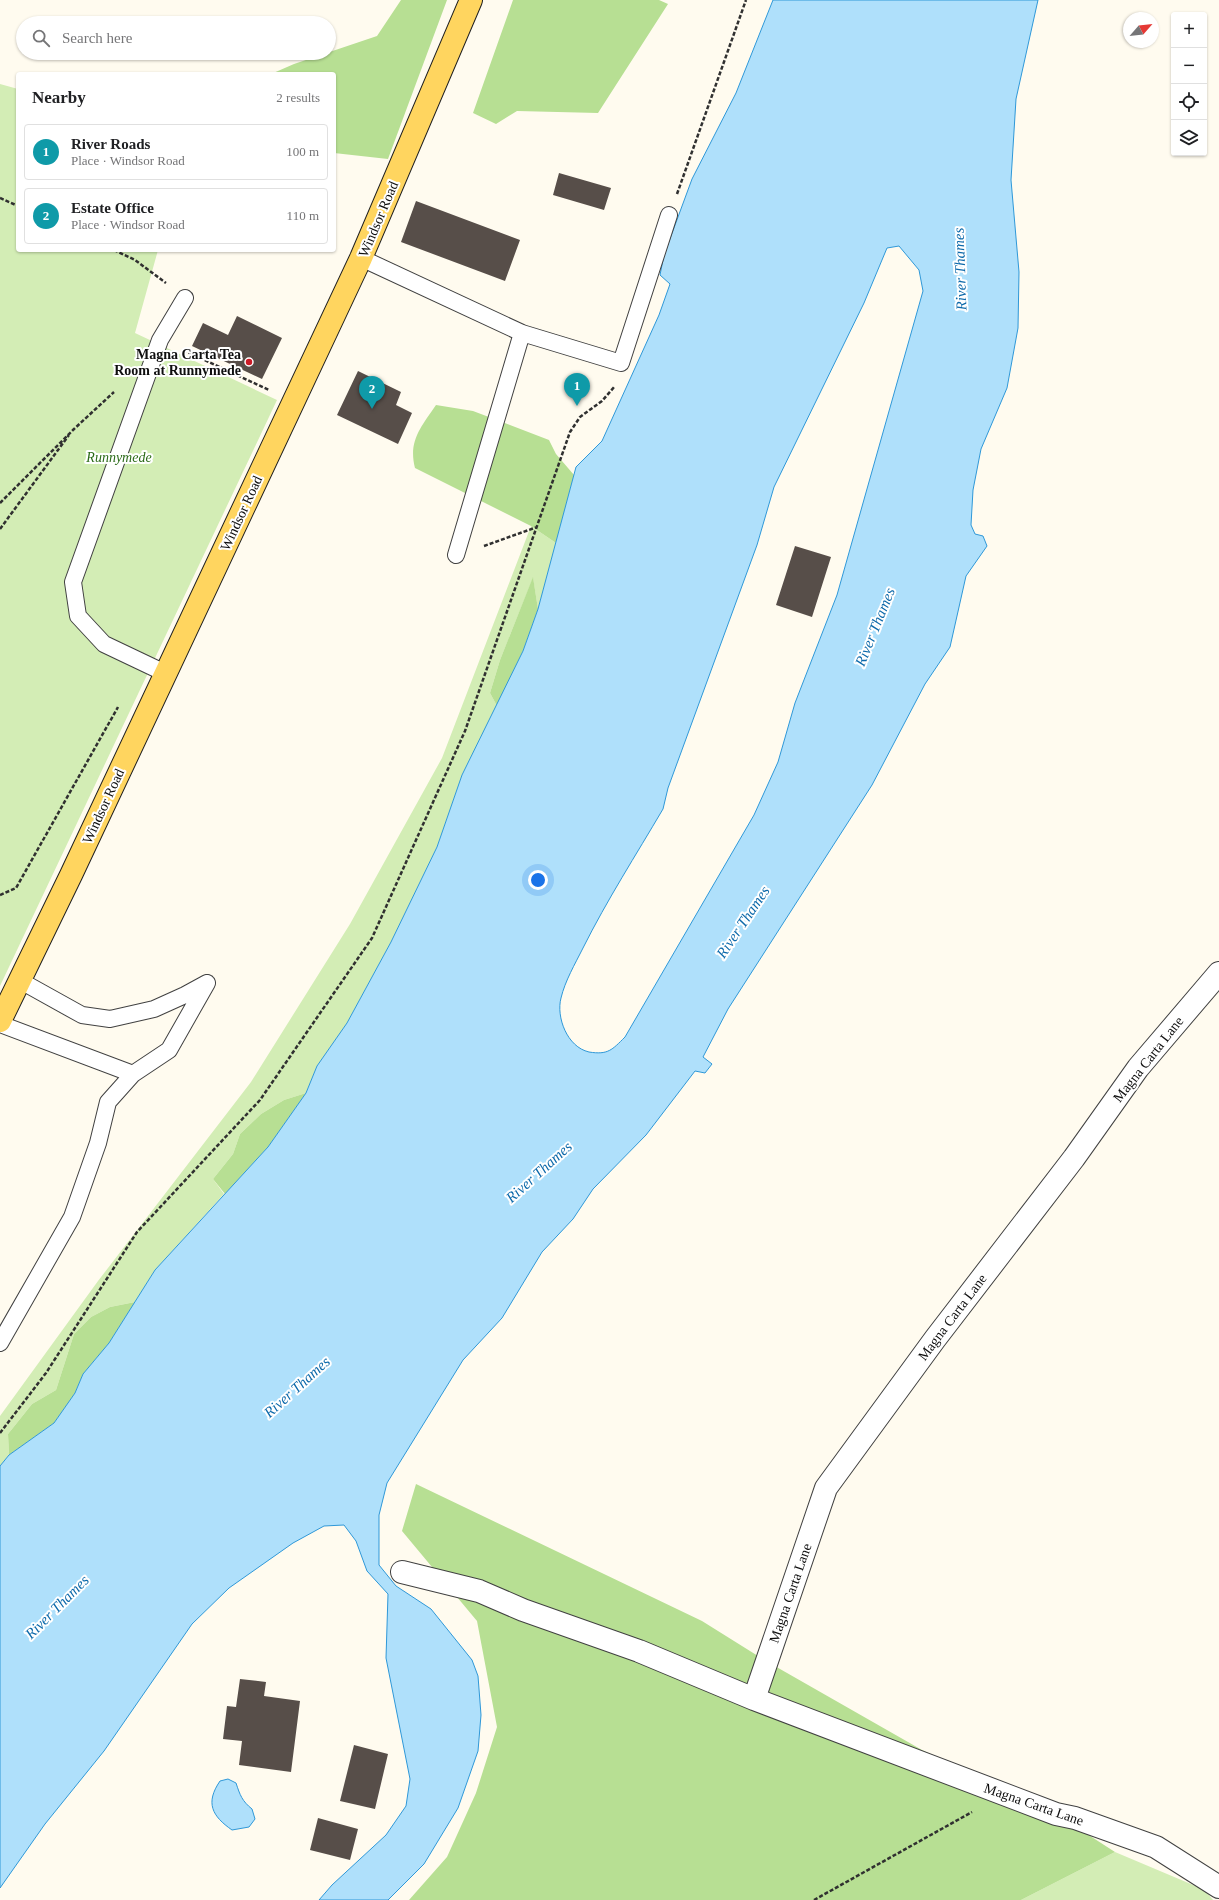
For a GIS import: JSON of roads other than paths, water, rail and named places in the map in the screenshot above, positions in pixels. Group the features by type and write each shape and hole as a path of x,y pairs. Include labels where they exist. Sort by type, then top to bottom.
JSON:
{"main road":[{"name":"Windsor Road","path":"0,1021 361,258 471,0"}],"street":[{"name":"Magna Carta Lane","path":"754,1699 826,1488 935,1339 1074,1158 1138,1068 1219,973"},
{"name":"Magna Carta Lane","path":"402,1572 479,1591 524,1610 639,1651 754,1699 1056,1814 1075,1818 1156,1847 1218,1882"}],"lane":[{"path":"361,258 522,333 622,363 669,215"},
{"path":"165,673 104,644 78,616 73,582 160,340 185,298"},
{"path":"456,556 522,333"},
{"path":"0,1342 72,1217 98,1143 108,1102 133,1074 169,1050 207,983 154,1009 110,1019 82,1015 20,980"},
{"path":"0,1024 133,1074"}],"water":[{"name":"River Thames","path":"773,0 1038,0 1016,99 1011,180 1019,272 1018,328 1007,388 981,449 973,490 971,525 975,534 983,536 987,546 966,576 950,647 925,684 872,785 728,1009 703,1057 712,1064 705,1073 695,1071 646,1135 593,1189 573,1219 542,1252 502,1318 463,1360 387,1483 379,1515 379,1565 396,1586 431,1609 472,1660 478,1676 481,1715 478,1751 458,1808 424,1864 388,1900 319,1900 332,1885 386,1835 406,1806 410,1779 386,1658 388,1594 367,1571 356,1541 344,1525 324,1526 293,1543 229,1588 192,1624 104,1751 45,1824 0,1888 0,1466 9,1455 54,1423 75,1393 83,1374 109,1343 155,1270 268,1147 306,1093 317,1066 347,1023 391,942 437,847 462,775 523,651 538,609 576,467 602,441 659,315 670,284 660,275 664,255 692,179 736,93","holes":["899,246 919,270 923,291 837,595 795,703 778,762 754,815 625,1037 613,1048 605,1052 595,1053 581,1049 569,1038 562,1022 560,1006 563,992 592,930 663,809 668,788 757,545 774,487 864,303 887,248"]},
{"path":"228,1779 236,1783 242,1798 252,1809 255,1819 249,1827 232,1830 215,1814 212,1802 215,1789 220,1781"}],"place":[{"name":"Magna Carta Tea Room at Runnymede","path":"249,362"},
{"name":"River Roads","path":"577,406"},
{"name":"Estate Office","path":"372,409"}],"park label":[{"name":"Runnymede","path":"119,457"}]}
